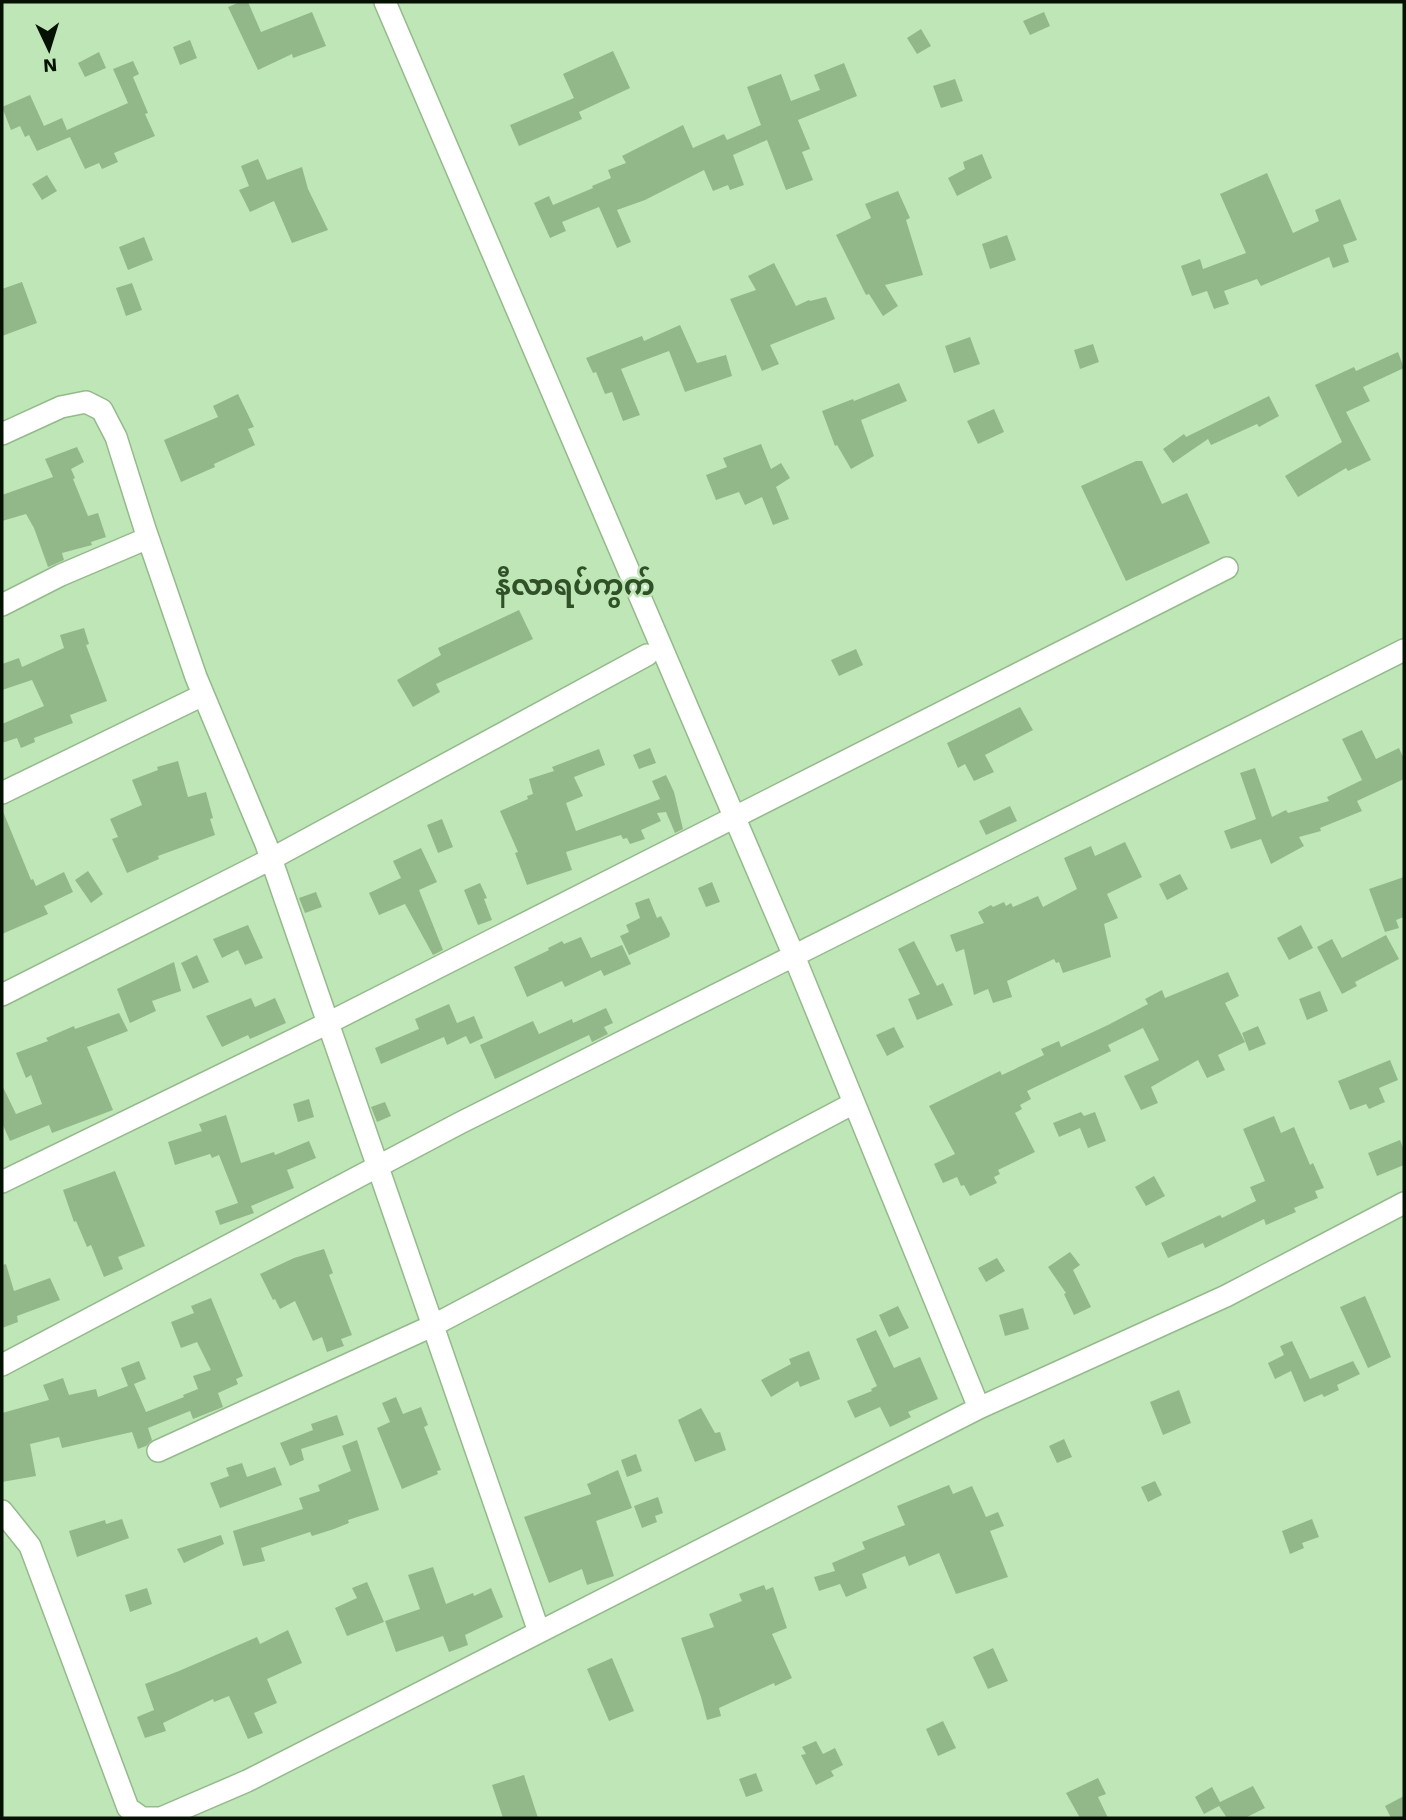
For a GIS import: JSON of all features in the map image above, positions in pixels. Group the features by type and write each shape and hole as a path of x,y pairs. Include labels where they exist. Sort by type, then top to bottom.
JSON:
{"street":[{"path":"385,2 794,956 979,1408"},
{"path":"2,434 61,407 86,402 102,410 116,437 203,695 271,859 539,1632"},
{"path":"2,605 61,575 148,538"},
{"path":"2,1182 328,1023 1227,568"},
{"path":"2,1364 377,1167 1404,650"},
{"path":"2,995 271,859 646,655"},
{"path":"2,793 203,695"},
{"path":"158,1451 432,1326 854,1103"},
{"path":"2,1511 30,1546 128,1808 142,1818 162,1818 247,1781 979,1408 1226,1296 1404,1203"}],"building":[{"path":"248,2 261,32 312,12 326,46 293,58 292,54 258,70 228,7"},
{"path":"1044,12 1050,26 1030,35 1023,21"},
{"path":"921,29 931,46 917,54 907,38"},
{"path":"190,40 197,58 180,65 173,47"},
{"path":"613,51 630,88 579,112 582,119 519,146 510,125 574,98 563,74"},
{"path":"99,52 106,68 85,77 78,63"},
{"path":"133,61 139,74 133,77 155,136 114,153 118,162 102,169 99,163 85,169 70,137 37,151 29,135 25,137 20,126 11,130 2,107 30,95 44,126 62,118 67,130 128,103 113,69"},
{"path":"844,63 857,96 798,120 810,149 802,152 813,180 786,190 767,140 733,155 744,185 730,190 728,185 713,191 704,170 645,200 617,210 631,242 617,248 599,207 562,222 566,231 550,238 534,203 549,196 553,205 593,188 592,186 611,178 608,170 626,163 622,156 683,125 693,148 724,134 727,140 761,125 747,87 781,74 791,101 820,90 814,75"},
{"path":"955,79 963,101 941,108 933,86"},
{"path":"982,154 992,178 957,196 948,178 965,169 963,162"},
{"path":"258,159 267,180 302,167 308,189 328,230 292,243 274,201 250,212 239,190 249,186 241,166"},
{"path":"1267,173 1293,233 1319,221 1315,210 1340,199 1357,240 1343,245 1349,262 1333,268 1329,257 1261,286 1257,279 1224,291 1229,304 1214,309 1207,291 1192,296 1181,266 1200,259 1203,269 1246,253 1220,194"},
{"path":"47,175 57,191 42,200 32,184"},
{"path":"898,191 910,218 906,220 923,275 885,285 898,306 883,316 869,294 866,295 836,235 871,218 865,204"},
{"path":"1007,235 1016,260 990,269 982,244"},
{"path":"144,237 153,260 128,270 119,247"},
{"path":"774,263 796,306 826,297 835,319 770,345 779,364 762,371 730,299 756,290 748,276"},
{"path":"22,282 37,323 2,336 2,289"},
{"path":"132,283 142,310 126,316 116,288"},
{"path":"680,325 697,363 726,355 732,376 685,392 669,351 621,369 640,415 623,421 612,392 605,394 596,372 593,373 586,358 642,336 644,341"},
{"path":"970,337 980,364 954,373 945,346"},
{"path":"1093,344 1099,362 1080,369 1074,350"},
{"path":"1398,352 1404,368 1363,387 1370,401 1346,412 1371,460 1348,471 1346,468 1298,497 1285,476 1342,442 1315,385 1354,367 1356,371"},
{"path":"899,383 907,401 861,420 874,456 851,469 837,445 835,446 822,411"},
{"path":"238,394 254,427 248,429 255,445 181,482 164,440 218,417 213,406"},
{"path":"1269,396 1279,416 1259,427 1257,424 1211,445 1208,439 1173,463 1163,449 1184,434 1186,437"},
{"path":"994,409 1004,432 978,444 967,421"},
{"path":"761,444 771,469 781,463 790,478 776,487 789,519 773,525 762,497 745,505 739,492 716,500 706,475 727,467 723,458"},
{"path":"77,447 84,462 71,469 75,478 73,479 88,516 98,513 106,537 91,542 92,545 62,553 64,560 48,567 26,514 2,521 2,495 53,477 45,459"},
{"path":"1136,461 1142,461 1162,504 1187,493 1210,543 1126,581 1081,486"},
{"path":"519,610 533,639 436,684 440,692 413,707 397,680 441,655 438,648"},
{"path":"84,628 89,644 86,645 107,701 70,715 73,723 34,738 35,742 21,748 17,738 2,743 2,724 44,706 32,680 2,690 2,664 19,658 22,667 64,648 60,635"},
{"path":"856,649 863,665 839,676 831,660"},
{"path":"1020,707 1033,730 985,755 994,772 974,781 965,764 958,768 947,743"},
{"path":"1362,730 1376,759 1399,748 1404,759 1404,779 1357,801 1362,811 1320,828 1321,831 1299,837 1304,846 1271,864 1261,839 1231,849 1224,831 1256,819 1240,773 1255,768 1272,817 1286,810 1288,813 1329,801 1327,797 1362,780 1342,739"},
{"path":"650,748 656,763 639,769 633,755"},
{"path":"599,749 605,765 574,777 583,796 566,803 576,831 660,799 652,781 666,775 674,792 683,829 675,833 666,812 657,813 661,821 641,830 645,839 630,844 627,838 623,839 621,835 566,852 572,870 527,885 515,853 518,852 500,811 528,799 527,796 533,794 529,779 554,771 552,767"},
{"path":"178,761 188,797 206,792 215,835 158,856 159,859 127,873 112,839 118,837 110,819 142,805 132,780 158,770 157,767"},
{"path":"1010,806 1017,821 986,835 979,821"},
{"path":"2,809 31,880 33,879 36,886 64,872 73,892 44,906 48,914 2,934"},
{"path":"442,819 453,847 438,853 427,825"},
{"path":"1125,842 1142,877 1107,894 1118,918 1104,924 1111,957 1063,973 1059,962 1056,963 1054,959 1007,981 1012,997 993,1003 988,989 974,995 964,949 956,952 950,935 984,923 978,912 991,905 993,907 1004,902 1006,906 1011,903 1013,907 1038,896 1043,907 1077,889 1064,858 1091,846 1095,856"},
{"path":"421,848 437,882 419,890 443,950 433,955 405,904 379,915 369,893 401,878 393,861"},
{"path":"88,871 103,894 91,903 75,880"},
{"path":"1180,874 1188,889 1167,900 1159,884"},
{"path":"1404,877 1404,917 1396,920 1399,928 1385,932 1369,889"},
{"path":"712,882 720,902 706,907 698,888"},
{"path":"480,883 492,920 478,925 464,890"},
{"path":"316,892 322,907 305,913 299,898"},
{"path":"649,898 657,918 661,916 669,937 629,955 620,936 629,932 626,925 640,918 635,903"},
{"path":"248,925 263,958 245,965 238,950 222,958 213,939"},
{"path":"1301,925 1313,948 1289,960 1277,938"},
{"path":"1386,935 1399,959 1355,982 1357,986 1342,994 1317,947 1332,939 1342,958"},
{"path":"581,937 591,958 622,945 631,964 604,976 601,970 565,987 562,981 527,997 514,967 562,941 564,944"},
{"path":"914,941 937,986 943,983 953,1005 917,1020 908,999 920,994 898,949"},
{"path":"197,955 209,982 193,989 181,963"},
{"path":"174,962 181,991 152,1001 156,1011 130,1023 117,989"},
{"path":"1228,972 1239,996 1225,1003 1245,1042 1218,1055 1225,1070 1207,1078 1198,1060 1151,1087 1158,1103 1141,1110 1124,1076 1159,1060 1143,1028 1108,1045 1111,1051 1027,1091 1031,1099 1020,1105 1022,1109 1015,1113 1035,1152 998,1170 1000,1174 994,1177 997,1183 970,1196 957,1177 943,1183 934,1164 955,1154 929,1106 1000,1071 1002,1075 1044,1055 1041,1049 1059,1041 1061,1047 1108,1025 1148,1004 1145,999 1162,990 1165,998"},
{"path":"1320,991 1328,1011 1307,1020 1299,999"},
{"path":"251,998 255,1007 275,998 286,1023 250,1039 248,1035 222,1047 206,1016"},
{"path":"449,1004 457,1023 474,1016 483,1038 470,1044 466,1036 447,1045 444,1037 381,1064 375,1048 419,1029 415,1019"},
{"path":"606,1008 613,1023 604,1027 608,1034 592,1042 589,1035 495,1079 480,1045 533,1021 539,1034"},
{"path":"119,1013 128,1031 87,1047 113,1110 52,1133 49,1125 10,1141 2,1123 2,1085 16,1114 42,1104 31,1075 26,1078 16,1053 48,1041 46,1038 74,1026 75,1029"},
{"path":"1258,1026 1266,1044 1249,1051 1242,1033"},
{"path":"894,1027 904,1047 887,1056 876,1035"},
{"path":"1390,1060 1398,1080 1379,1088 1385,1102 1369,1109 1366,1104 1350,1110 1338,1081"},
{"path":"309,1099 314,1117 298,1122 293,1104"},
{"path":"385,1102 391,1116 377,1122 371,1107"},
{"path":"1081,1112 1084,1116 1095,1112 1106,1141 1088,1148 1080,1128 1059,1137 1053,1123"},
{"path":"226,1115 241,1163 274,1152 275,1155 309,1141 316,1158 287,1170 294,1188 251,1206 254,1213 220,1225 215,1211 238,1203 219,1155 212,1158 210,1154 175,1165 168,1142 202,1131 199,1124"},
{"path":"1274,1116 1281,1133 1294,1127 1310,1165 1313,1163 1324,1188 1315,1191 1318,1198 1294,1208 1296,1212 1266,1225 1264,1219 1205,1248 1203,1243 1168,1258 1161,1243 1256,1201 1250,1187 1265,1181 1243,1129"},
{"path":"1400,1140 1404,1150 1404,1165 1377,1176 1368,1153"},
{"path":"115,1171 145,1246 118,1257 123,1269 104,1277 91,1245 87,1247 76,1221 74,1222 63,1190"},
{"path":"1154,1176 1165,1196 1146,1206 1135,1187"},
{"path":"324,1249 333,1273 329,1275 352,1335 341,1339 344,1346 327,1352 322,1337 313,1341 295,1301 280,1309 260,1274 294,1258"},
{"path":"1070,1252 1080,1265 1073,1270 1091,1307 1074,1315 1064,1294 1066,1293 1048,1267"},
{"path":"997,1258 1005,1271 986,1282 978,1268"},
{"path":"6,1264 14,1291 50,1278 60,1300 17,1316 18,1322 2,1328 2,1265"},
{"path":"1365,1296 1391,1357 1368,1368 1340,1307"},
{"path":"211,1298 243,1376 236,1379 238,1384 218,1393 223,1407 193,1419 190,1411 148,1428 152,1440 138,1449 132,1432 62,1448 59,1437 30,1444 36,1476 2,1482 2,1413 49,1400 43,1385 63,1378 69,1395 96,1389 98,1397 128,1386 121,1368 139,1361 146,1379 134,1384 146,1412 198,1389 193,1376 211,1370 197,1342 181,1348 171,1322 194,1313 191,1306"},
{"path":"898,1306 909,1328 889,1337 879,1315"},
{"path":"1023,1308 1029,1329 1005,1336 999,1315"},
{"path":"876,1330 894,1368 920,1357 938,1399 908,1412 911,1417 890,1427 880,1407 855,1418 847,1401 872,1391 871,1389 877,1386 856,1339"},
{"path":"1292,1341 1310,1379 1353,1361 1360,1374 1337,1385 1339,1390 1304,1402 1291,1371 1275,1379 1268,1363 1284,1355 1280,1346"},
{"path":"809,1351 820,1379 800,1387 798,1381 771,1397 761,1380 791,1364 789,1359"},
{"path":"1179,1390 1191,1423 1163,1435 1150,1402"},
{"path":"396,1397 403,1414 421,1407 428,1425 424,1427 441,1470 437,1471 438,1474 402,1489 377,1428 390,1422 382,1403"},
{"path":"701,1408 715,1433 720,1432 726,1450 695,1462 678,1420"},
{"path":"337,1415 344,1435 301,1449 304,1460 290,1466 280,1443 313,1430 311,1424"},
{"path":"1064,1439 1072,1457 1057,1463 1049,1446"},
{"path":"357,1440 379,1510 348,1520 349,1523 334,1529 312,1536 310,1532 261,1548 265,1561 243,1566 233,1531 303,1509 299,1498 320,1491 318,1485 351,1471 342,1446"},
{"path":"636,1454 642,1471 627,1477 621,1460"},
{"path":"242,1463 247,1477 275,1467 282,1485 220,1508 210,1483 229,1476 226,1468"},
{"path":"618,1470 632,1508 596,1521 614,1576 587,1585 582,1569 549,1583 524,1517 591,1494 587,1484"},
{"path":"1155,1481 1162,1495 1148,1502 1141,1487"},
{"path":"949,1485 953,1494 972,1486 986,1517 998,1512 1004,1526 990,1531 1008,1577 956,1594 939,1553 909,1566 905,1556 862,1574 867,1588 846,1597 840,1584 819,1591 814,1577 835,1571 832,1563 865,1549 862,1542 905,1525 897,1506"},
{"path":"658,1497 663,1513 655,1516 657,1522 642,1528 634,1506"},
{"path":"122,1519 129,1538 77,1557 69,1531 105,1520 106,1524"},
{"path":"1312,1519 1319,1537 1302,1543 1304,1548 1290,1554 1282,1531"},
{"path":"221,1535 224,1544 184,1563 177,1549"},
{"path":"433,1567 446,1604 491,1588 503,1617 465,1635 468,1645 449,1652 443,1636 396,1652 385,1621 420,1609 408,1575"},
{"path":"367,1582 384,1622 347,1636 335,1608 357,1598 352,1588"},
{"path":"764,1585 766,1590 773,1587 787,1628 772,1634 792,1678 775,1686 774,1683 719,1708 721,1716 707,1720 681,1638 714,1627 709,1614 742,1601 739,1594"},
{"path":"147,1588 152,1604 130,1612 125,1595"},
{"path":"288,1630 302,1663 267,1679 277,1703 254,1713 263,1733 248,1739 229,1696 214,1702 213,1699 163,1723 166,1731 145,1738 137,1717 154,1710 145,1684 257,1637 260,1644"},
{"path":"993,1648 1008,1681 988,1689 973,1657"},
{"path":"612,1658 634,1711 609,1721 587,1669"},
{"path":"943,1721 956,1748 938,1756 926,1729"},
{"path":"816,1741 823,1754 835,1748 843,1765 831,1771 834,1776 816,1785 801,1755 806,1754 802,1747"},
{"path":"756,1773 763,1791 746,1797 739,1779"},
{"path":"524,1775 538,1818 503,1818 492,1785"},
{"path":"1098,1778 1106,1794 1098,1797 1108,1818 1080,1818 1066,1793"},
{"path":"1253,1786 1265,1808 1245,1818 1227,1818 1219,1806 1204,1814 1195,1797 1212,1787 1220,1802"},
{"path":"1404,1796 1404,1818 1391,1818 1385,1806"}],"district":[{"name":"နီလာရပ်ကွက်","path":"575,585"}]}
